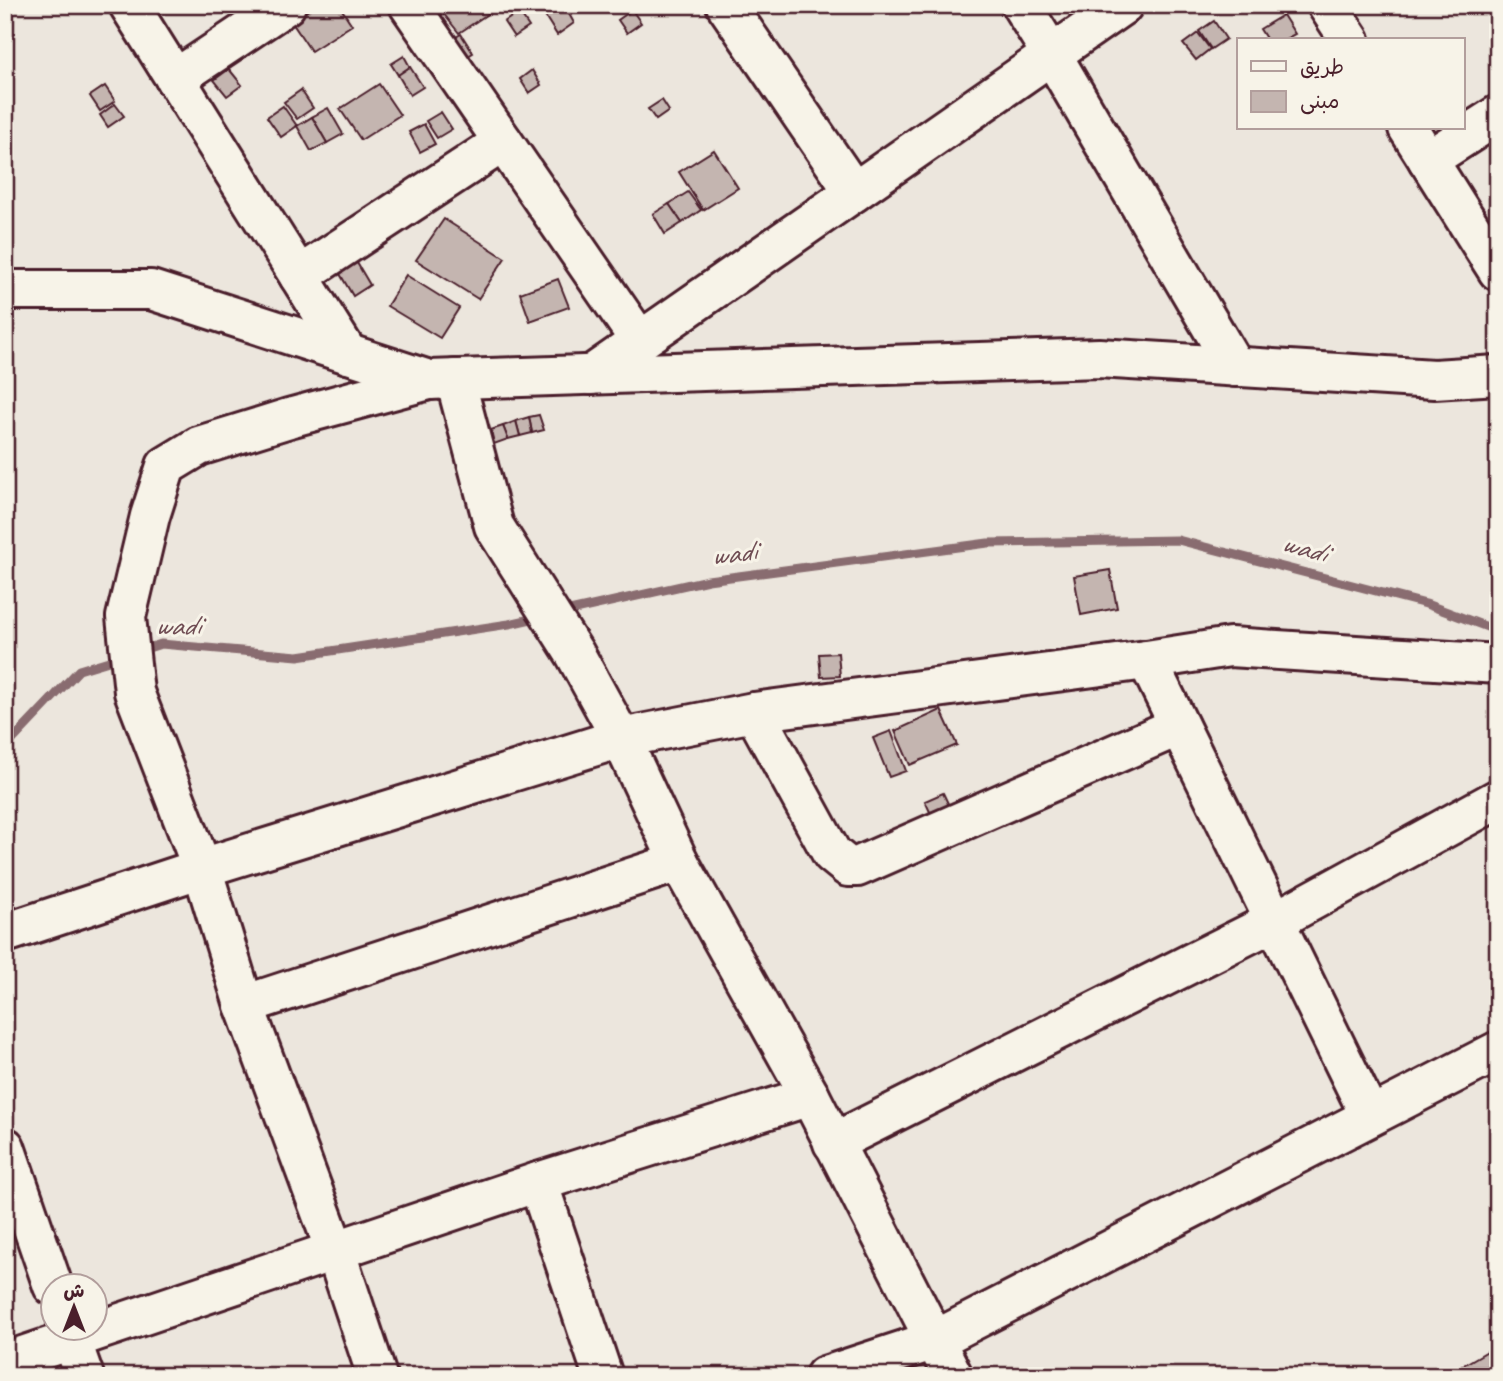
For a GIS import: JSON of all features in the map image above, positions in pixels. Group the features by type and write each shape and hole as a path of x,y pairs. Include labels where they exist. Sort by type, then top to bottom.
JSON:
{"street":[{"path":"129,5 348,354"},
{"path":"175,79 286,5"},
{"path":"409,5 640,341"},
{"path":"726,5 854,192"},
{"path":"1021,5 1235,368"},
{"path":"591,375 1124,5"},
{"path":"1327,5 1349,38"},
{"path":"1428,160 1498,115"},
{"path":"1409,130 1498,271"},
{"path":"299,276 503,142"},
{"path":"5,290 151,290 348,354 442,380"},
{"path":"377,1376 335,1250 244,1005 202,868 134,692 127,617 150,516 166,466 199,446 289,418 442,380 1099,358 1434,379 1498,374"},
{"path":"442,380 494,526 575,654 621,738 679,862 810,1096 953,1376"},
{"path":"5,933 202,868 621,738 754,712 1230,647 1498,664"},
{"path":"1147,660 1370,1116"},
{"path":"754,712 832,854 848,867 857,867 1179,726"},
{"path":"834,1143 1275,921 1498,799"},
{"path":"244,1005 679,862"},
{"path":"825,1376 935,1340 1498,1051"},
{"path":"108,1322 335,1250 538,1181 810,1096"},
{"path":"5,1147 48,1272"},
{"path":"538,1181 603,1376"},
{"path":"5,1362 51,1342"},
{"path":"72,1342 84,1376"}],"building":[{"path":"317,5 339,5 352,25 311,51 291,21"},
{"path":"455,5 501,5 459,33 443,13"},
{"path":"538,5 564,5 574,23 557,35"},
{"path":"632,10 641,23 627,33 618,20"},
{"path":"519,12 529,27 514,37 504,22"},
{"path":"1283,15 1295,34 1288,38 1266,38 1260,29"},
{"path":"1214,21 1226,39 1211,49 1199,31"},
{"path":"1198,33 1210,49 1196,60 1183,44"},
{"path":"461,34 473,53 461,60 449,41"},
{"path":"404,56 410,67 398,75 391,64"},
{"path":"410,67 423,87 410,95 398,75"},
{"path":"229,69 242,85 227,96 214,80"},
{"path":"532,70 541,85 529,93 520,79"},
{"path":"379,84 400,115 361,140 340,109"},
{"path":"105,86 115,101 100,111 90,96"},
{"path":"301,90 313,108 297,119 284,102"},
{"path":"662,100 669,111 656,120 648,109"},
{"path":"115,104 124,116 108,127 100,115"},
{"path":"283,106 297,126 281,137 267,117"},
{"path":"328,108 343,134 327,143 312,117"},
{"path":"441,112 452,129 437,138 426,121"},
{"path":"312,117 327,143 311,151 297,126"},
{"path":"424,124 435,144 420,152 409,132"},
{"path":"714,150 738,188 703,210 679,172"},
{"path":"688,192 701,210 682,223 669,204"},
{"path":"669,204 682,223 665,234 653,214"},
{"path":"444,219 505,258 478,299 416,260"},
{"path":"350,251 370,285 353,296 333,262"},
{"path":"406,275 459,308 440,338 387,306"},
{"path":"558,279 569,307 530,321 520,293"},
{"path":"539,415 544,430 532,433 529,417"},
{"path":"529,417 532,433 520,436 516,421"},
{"path":"516,421 520,436 508,439 503,426"},
{"path":"503,426 508,439 494,444 491,430"},
{"path":"1110,570 1117,608 1081,615 1074,576"},
{"path":"838,653 840,676 821,677 819,654"},
{"path":"941,710 957,745 910,765 895,731"},
{"path":"891,731 906,771 889,777 873,738"},
{"path":"943,793 953,814 935,823 925,801"},
{"path":"1498,1345 1498,1376 1465,1376 1460,1367"}],"waterway":[{"name":"wadi","path":"561,613 708,580 988,543 1178,540 1426,604 1498,631"},
{"name":"wadi","path":"139,651 161,644 298,656 540,617"},
{"name":"wadi","path":"5,748 79,670 122,657"}]}
